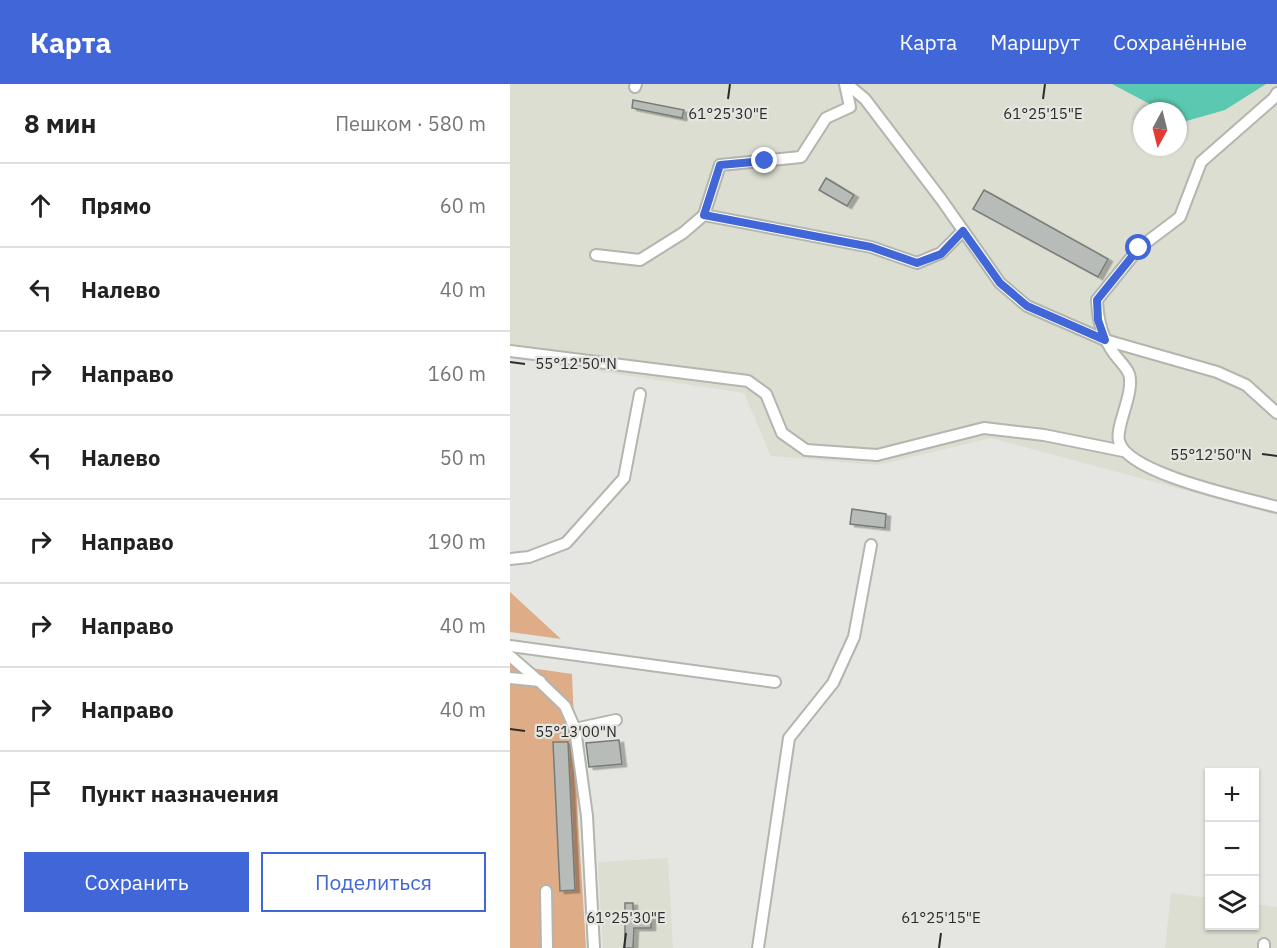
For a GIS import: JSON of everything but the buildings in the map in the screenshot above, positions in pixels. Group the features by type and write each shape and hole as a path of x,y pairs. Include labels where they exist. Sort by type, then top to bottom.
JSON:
{"lane":[{"path":"596,255 640,260 683,233 704,215 720,165 801,157 826,118 850,107 846,84"},
{"path":"846,84 865,99 1000,283 1027,306 1105,340 1217,372 1246,385 1277,413"},
{"path":"1277,93 1201,162 1180,217 1139,248 1097,300 1098,320 1105,340 1129,374 1128,398 1118,440 1123,451 1134,460 1162,474 1277,507"},
{"path":"704,215 871,247 917,263 941,254 963,231"},
{"path":"510,351 748,381 766,394 782,433 806,450 877,455 984,428 1044,435 1123,451"},
{"path":"510,559 529,557 566,543 624,478 640,394"},
{"path":"758,948 789,738 832,683 854,638 871,545"},
{"path":"510,646 775,681"},
{"path":"510,656 565,706 575,729 587,816 594,948"},
{"path":"510,678 540,682"},
{"path":"575,729 615,720"},
{"path":"546,891 547,948"}],"shaded area":[{"path":"510,84 1277,84 1277,515 991,438 878,465 771,456 744,393 510,358"},
{"path":"1112,84 1266,84 1225,110 1187,121 1187,102 1146,102"},
{"path":"510,592 561,639 510,632"},
{"path":"510,665 572,674 586,948 510,948"},
{"path":"668,858 673,948 603,948 598,862"},
{"path":"1171,893 1205,897 1205,930 1259,930 1259,905 1277,907 1277,948 1165,948"}],"route":[{"path":"765,161 720,165 704,215 871,247 917,263 941,254 963,231 1000,283 1027,306 1105,340 1098,320 1097,300 1139,248"}]}
